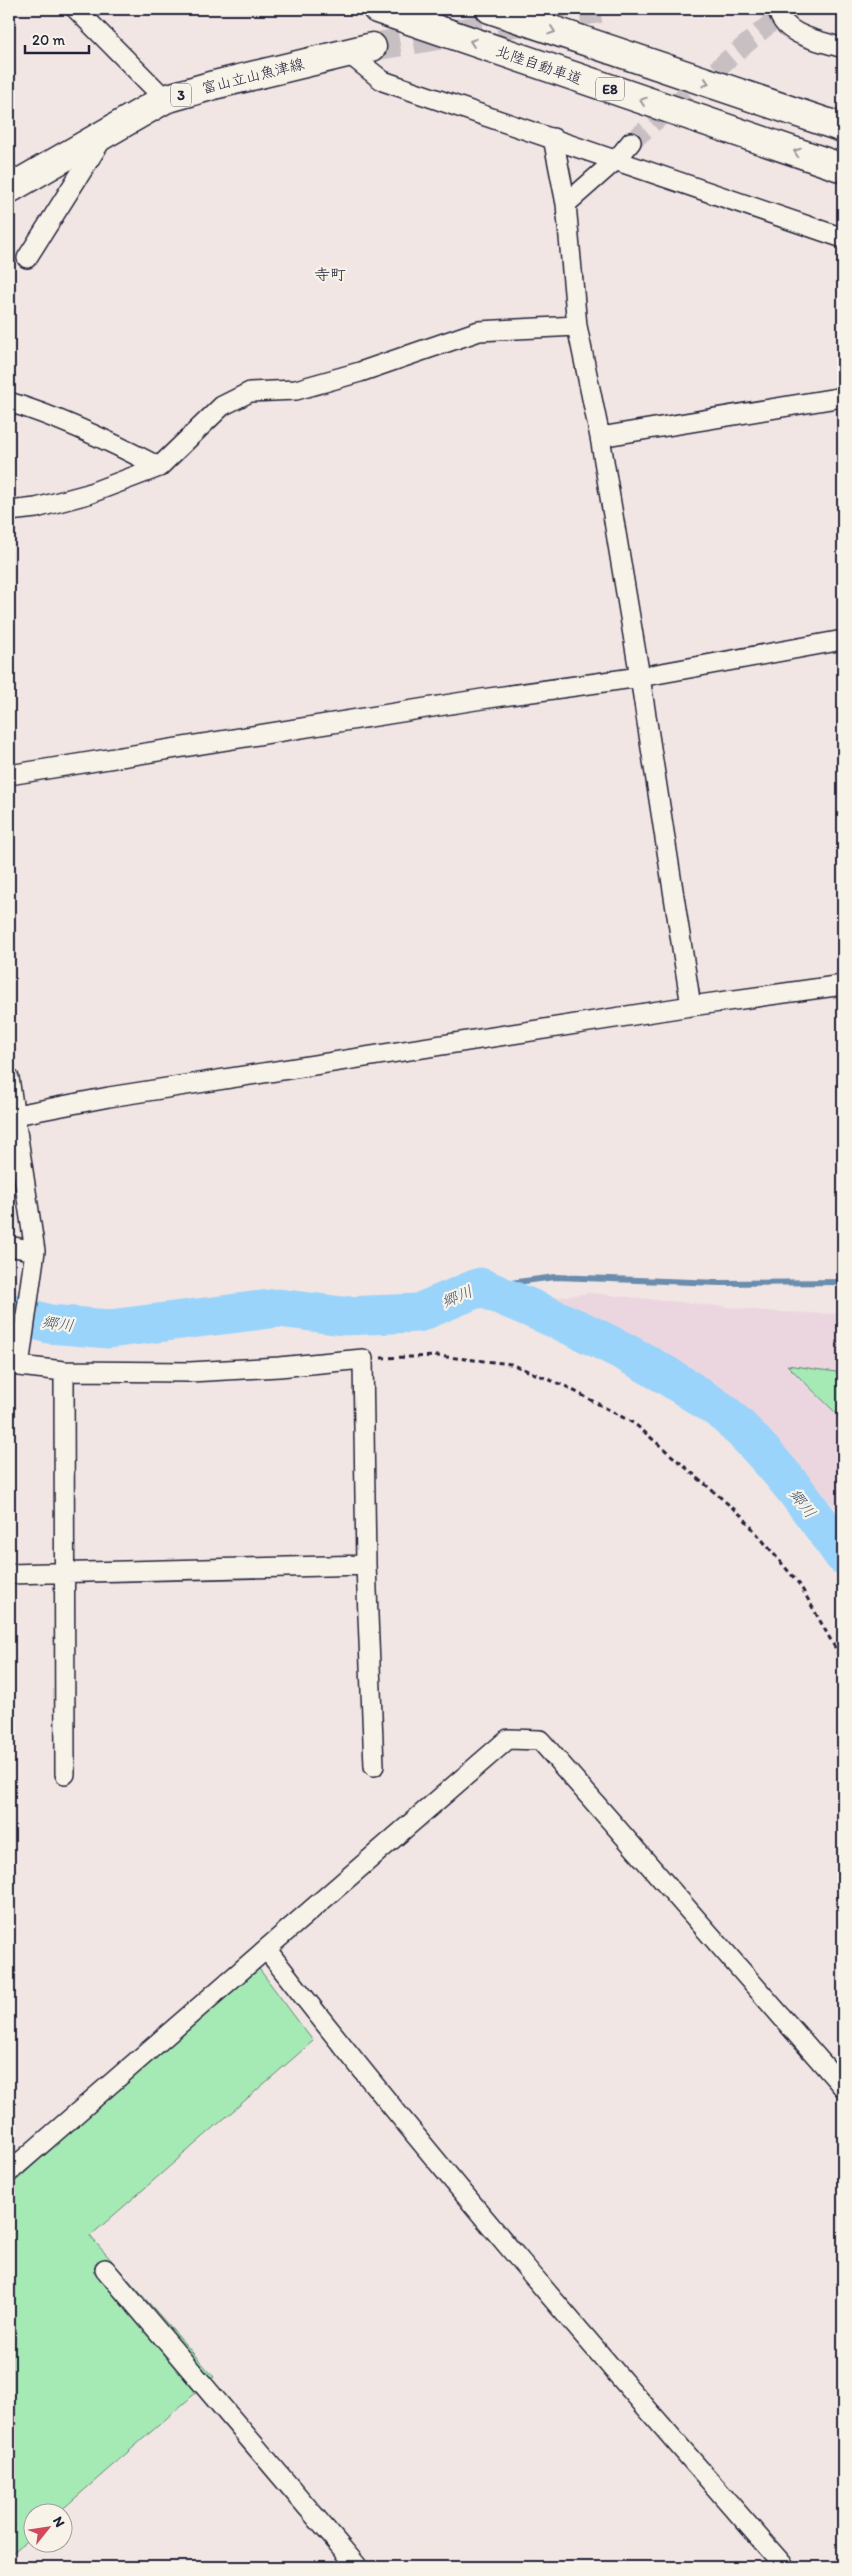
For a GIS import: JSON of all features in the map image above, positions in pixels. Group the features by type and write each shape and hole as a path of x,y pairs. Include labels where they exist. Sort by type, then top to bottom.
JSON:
{"main road":[{"name":"北陸自動車道","path":"376,9 843,168"},
{"name":"E8","path":"490,9 843,128"},
{"name":"富山立山魚津線","path":"9,189 165,99 360,50"}],"street":[{"path":"76,9 165,99"},
{"path":"778,9 779,16 791,31 843,48"},
{"path":"360,50 383,81 843,238"},
{"path":"27,258 106,133"},
{"path":"553,138 566,204 577,326 600,437 640,677 691,1006"},
{"path":"566,204 617,160 631,142"},
{"path":"9,511 36,508 88,494 159,467 222,406 250,392 296,390 360,372 479,331 577,326"},
{"path":"600,437 843,397"},
{"path":"9,402 40,411 99,437 159,467"},
{"path":"9,775 482,699 640,677 843,640"},
{"path":"16,1115 110,1097 843,984"},
{"path":"9,1078 36,1251 19,1366 64,1371 190,1372 279,1367 363,1359 366,1565 374,1766"},
{"path":"9,1246 36,1251"},
{"path":"64,1371 65,1774"},
{"path":"9,1574 366,1565"},
{"path":"9,2172 267,1950 303,1916 339,1888 508,1739 540,1740 843,2087"},
{"path":"267,1950 363,2073 646,2408 785,2567"},
{"path":"105,2269 358,2567"}],"path":[{"path":"363,1359 438,1356 511,1364 568,1386 635,1424 742,1516 800,1584 838,1653 843,1667"}],"shaded area":[{"path":"590,1293 778,1312 843,1314 843,1516 774,1444 679,1366 551,1298"}],"green space":[{"path":"787,1365 843,1373 843,1420"},
{"path":"257,1966 313,2041 90,2236 214,2377 68,2504 22,2504 22,2545 9,2556 9,2187"}],"waterway":[{"path":"480,1287 555,1277 720,1283 843,1282"},
{"name":"郷川","path":"9,1312 49,1324 109,1329 278,1308 343,1316 418,1313 480,1287 613,1346 638,1359 717,1408 743,1431 774,1464 843,1555"}],"tunnel":[{"path":"372,47 600,9"},
{"path":"631,142 779,16"}],"district":[{"name":"寺町","path":"330,274"}]}
